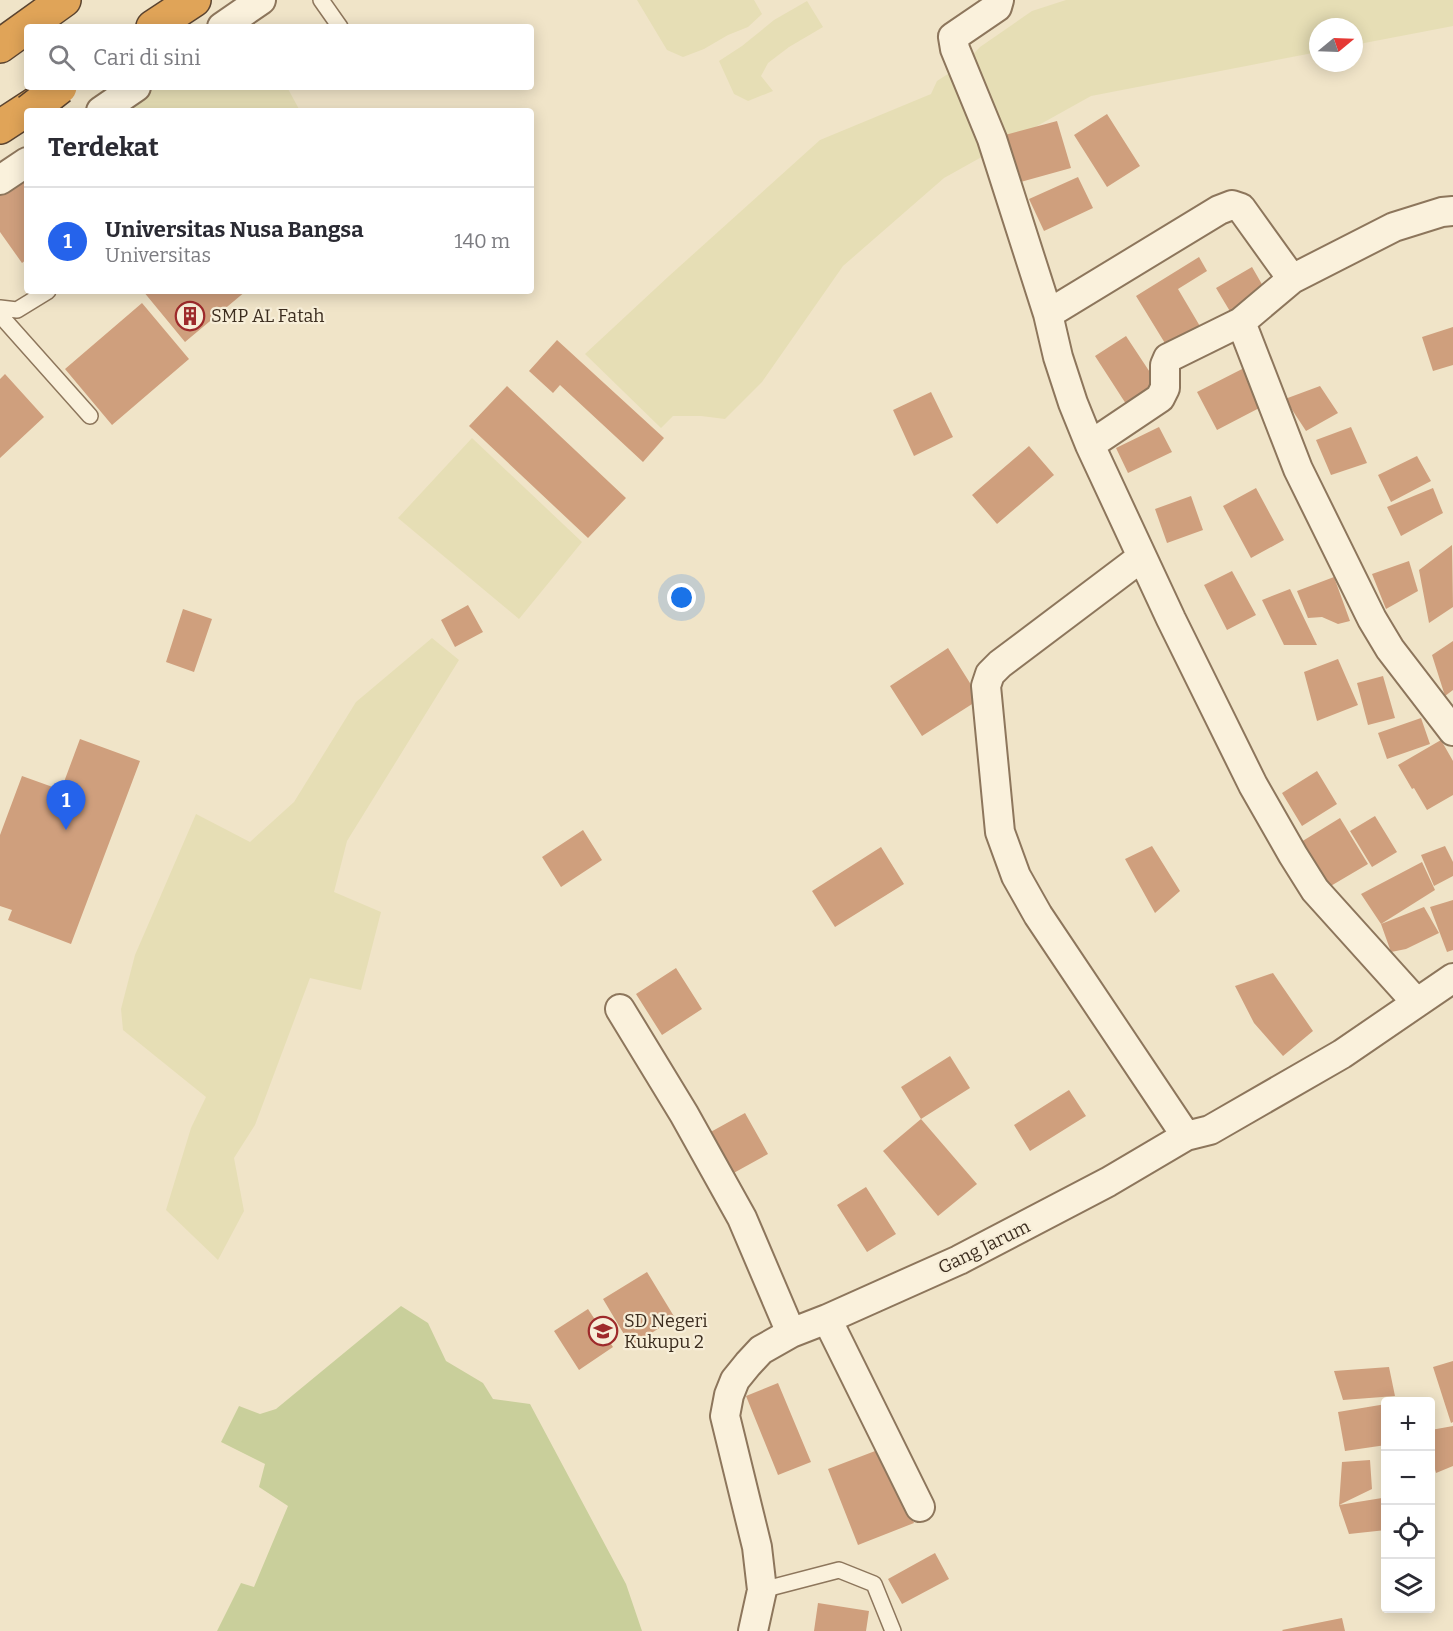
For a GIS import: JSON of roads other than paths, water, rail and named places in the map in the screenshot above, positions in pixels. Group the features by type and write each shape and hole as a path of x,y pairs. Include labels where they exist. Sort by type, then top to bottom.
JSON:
{"highway":[{"path":"31,24 64,0"},
{"path":"142,24 174,0"},
{"path":"158,24 194,0"},
{"path":"0,46 24,29"},
{"path":"29,108 56,90"},
{"path":"33,108 57,90"},
{"path":"0,127 24,111"},
{"path":"0,133 24,115"}],"street":[{"path":"226,24 261,0"},
{"path":"999,0 998,7 953,37 955,49 992,139 1048,314 1058,357 1090,445 1170,619 1243,765 1293,855 1315,890 1416,1002"},
{"path":"106,108 131,90"},
{"path":"0,180 24,164"},
{"path":"1048,314 1219,210 1232,205 1241,208 1292,279"},
{"path":"1090,445 1160,398 1165,388 1165,365 1168,358 1241,322 1292,279 1394,227 1442,212 1453,211"},
{"path":"1241,322 1298,469 1372,619 1390,649 1453,731"},
{"path":"1142,557 1000,664 990,674 986,686 1000,832 1016,876 1038,915 1186,1136"},
{"name":"Gang Jarum","path":"753,1631 762,1590 757,1547 725,1416 735,1380 761,1350 791,1333 959,1260 1108,1182 1186,1136 1210,1130 1342,1054 1453,978"},
{"path":"621,1009 684,1114 742,1218 791,1333"},
{"path":"827,1319 920,1507"}],"lane":[{"path":"321,0 338,24"},
{"path":"0,308 17,310 43,294"},
{"path":"0,315 90,416"},
{"path":"762,1590 838,1570 874,1584 893,1631"}],"place":[{"name":"SMP AL Fatah","path":"190,316"},
{"name":"Universitas Nusa Bangsa","path":"66,830"},
{"name":"SD Negeri Kukupu 2","path":"603,1331"}]}
